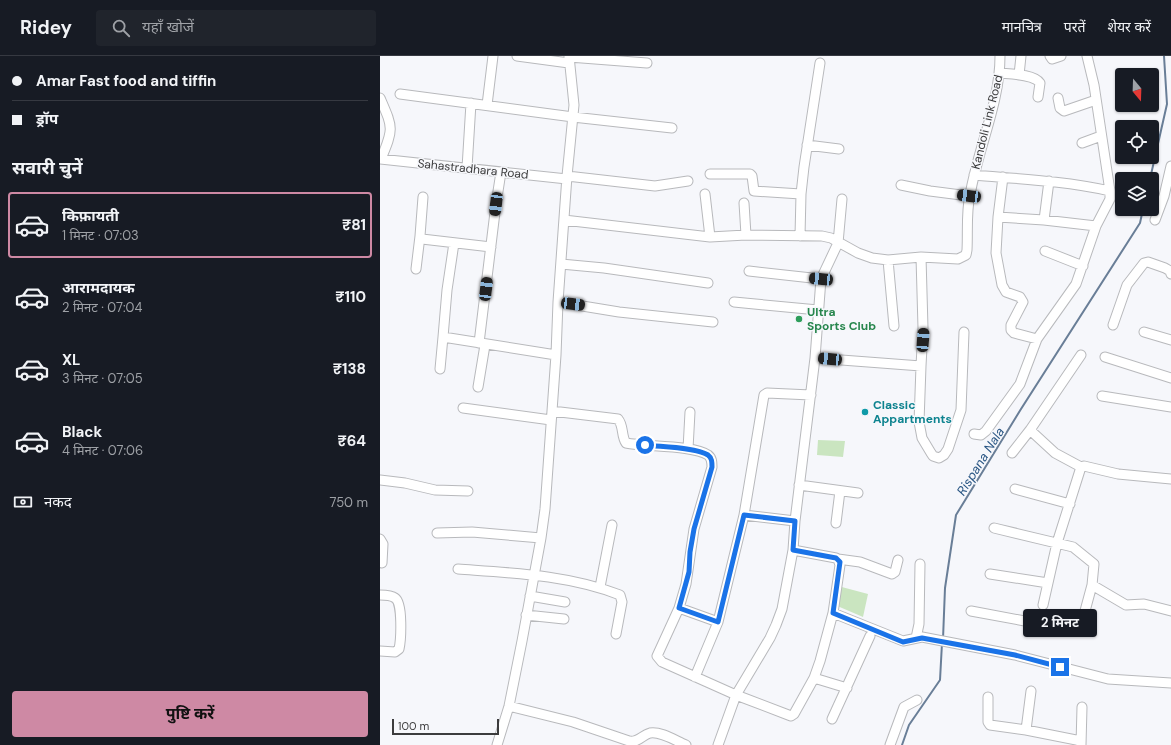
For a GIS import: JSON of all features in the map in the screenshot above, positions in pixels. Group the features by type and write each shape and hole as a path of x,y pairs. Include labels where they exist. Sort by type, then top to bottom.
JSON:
{"street":[{"path":"487,105 493,56"},
{"path":"516,56 647,63"},
{"name":"Kandoli Link Road","path":"921,257 958,259 963,258 966,255 969,196 996,95 1000,73 1000,56"},
{"path":"1019,75 1020,56"},
{"path":"1050,56 1052,59 1061,56"},
{"path":"974,434 981,435 986,431 1020,384 1037,339 1073,290 1083,266 1096,226 1110,199 1096,100 1087,56"},
{"path":"497,745 509,706 541,538 547,480 567,177 574,105 569,59"},
{"path":"800,236 801,194 820,63"},
{"path":"1000,73 1036,79 1040,83 1038,97"},
{"path":"400,94 573,118 672,128"},
{"path":"380,98 391,123 390,135 381,159"},
{"path":"1058,98 1060,108 1064,111 1096,100"},
{"path":"467,168 471,103"},
{"path":"1082,143 1101,136"},
{"path":"808,145 839,149"},
{"name":"Sahastradhara Road","path":"381,159 654,186 688,181"},
{"path":"1155,220 1171,166"},
{"path":"478,387 491,247 501,172"},
{"path":"710,174 750,174 752,176 754,191 801,194"},
{"path":"974,175 1049,181 1081,185 1110,191"},
{"path":"1003,177 998,217 996,253 1004,290 1020,297 1023,302 1011,330 1014,333 1037,339"},
{"path":"1044,220 1049,181"},
{"path":"901,185 930,191 969,196"},
{"path":"705,194 710,237"},
{"path":"416,269 423,197"},
{"path":"718,745 736,695 776,625 782,609 793,550 799,485 815,358 821,279 838,243 842,199"},
{"path":"744,203 746,235"},
{"path":"998,217 1044,220 1096,226"},
{"path":"564,220 710,237 746,235 822,236 831,238 864,256 888,260 921,257 924,328 918,422 922,438 932,455 936,458 942,457 948,449 961,410 964,332"},
{"path":"420,236 422,239 491,247"},
{"path":"440,368 446,290 454,243"},
{"path":"1045,251 1083,266"},
{"path":"888,260 894,326"},
{"path":"1113,325 1127,285 1144,263 1148,262 1165,268 1171,274"},
{"path":"561,264 604,268 708,283"},
{"path":"749,271 821,279"},
{"path":"558,302 633,314 713,322"},
{"path":"734,302 818,310"},
{"path":"1144,332 1171,340"},
{"path":"443,337 556,355"},
{"path":"1012,453 1030,430 1081,355"},
{"path":"1105,357 1171,378"},
{"path":"815,358 921,366"},
{"path":"695,677 718,622 744,515 764,395 766,393 811,395"},
{"path":"1102,396 1171,407"},
{"path":"463,408 551,416 618,419 621,423 624,441 626,443 688,449 707,455 712,460 712,467 694,529 690,552 689,572 679,608 658,656 662,662 736,695 790,716 794,714 814,678 820,662 833,613 840,565 838,559"},
{"path":"688,449 690,412"},
{"path":"1030,430 1055,453 1081,467 1084,466 1118,474 1171,479"},
{"path":"1044,605 1058,543 1081,467"},
{"path":"380,480 405,483 435,490 468,490"},
{"path":"799,485 858,493"},
{"path":"1015,489 1070,504"},
{"path":"836,523 840,491"},
{"path":"744,515 795,521"},
{"path":"600,587 612,525"},
{"path":"971,610 1073,630 1078,628 1082,622 1092,585 1095,566 1093,562 1084,557 1073,547 994,528"},
{"path":"437,534 472,532 541,538"},
{"path":"380,539 383,544 382,563"},
{"path":"793,550 860,562 892,574 895,572 898,560"},
{"path":"919,638 920,564"},
{"path":"458,569 534,574 600,587 620,595 622,597 622,602 616,634"},
{"path":"990,574 1048,583"},
{"path":"1092,585 1126,605 1144,604 1171,611"},
{"path":"380,595 392,596 397,599 399,602 400,612 399,649 396,652 380,651"},
{"path":"530,596 565,602"},
{"path":"679,608 718,622"},
{"path":"833,613 900,641 919,638 1015,655 1108,678 1171,683"},
{"path":"526,615 564,619"},
{"path":"832,719 870,636"},
{"path":"814,678 846,688"},
{"path":"1026,730 1031,691"},
{"path":"988,697 988,722 990,725 1026,730 1081,743 1082,707"},
{"path":"890,745 904,707 917,700"},
{"path":"509,706 573,722 636,743 644,735 654,733 661,734 686,745"}],"green space":[{"path":"818,440 845,441 843,457 817,455"},
{"path":"838,586 868,594 863,617 835,605"}],"waterway":[{"name":"Rispana Nala","path":"1152,172 1167,104 1164,56"},
{"name":"Rispana Nala","path":"943,639 945,588 956,515 1021,409 1140,223 1142,216"},
{"name":"Rispana Nala","path":"902,745 909,725 940,680 942,643"}],"place":[{"name":"Ultra Sports Club","path":"799,319"},
{"name":"Classic Appartments","path":"865,412"}],"route":[{"path":"645,445 688,449 707,455 712,460 712,467 694,529 690,552 689,572 679,608 718,622 744,515 795,521 793,550 836,558 840,562 833,613 903,642 916,638 922,638 1015,655 1060,667"}]}
